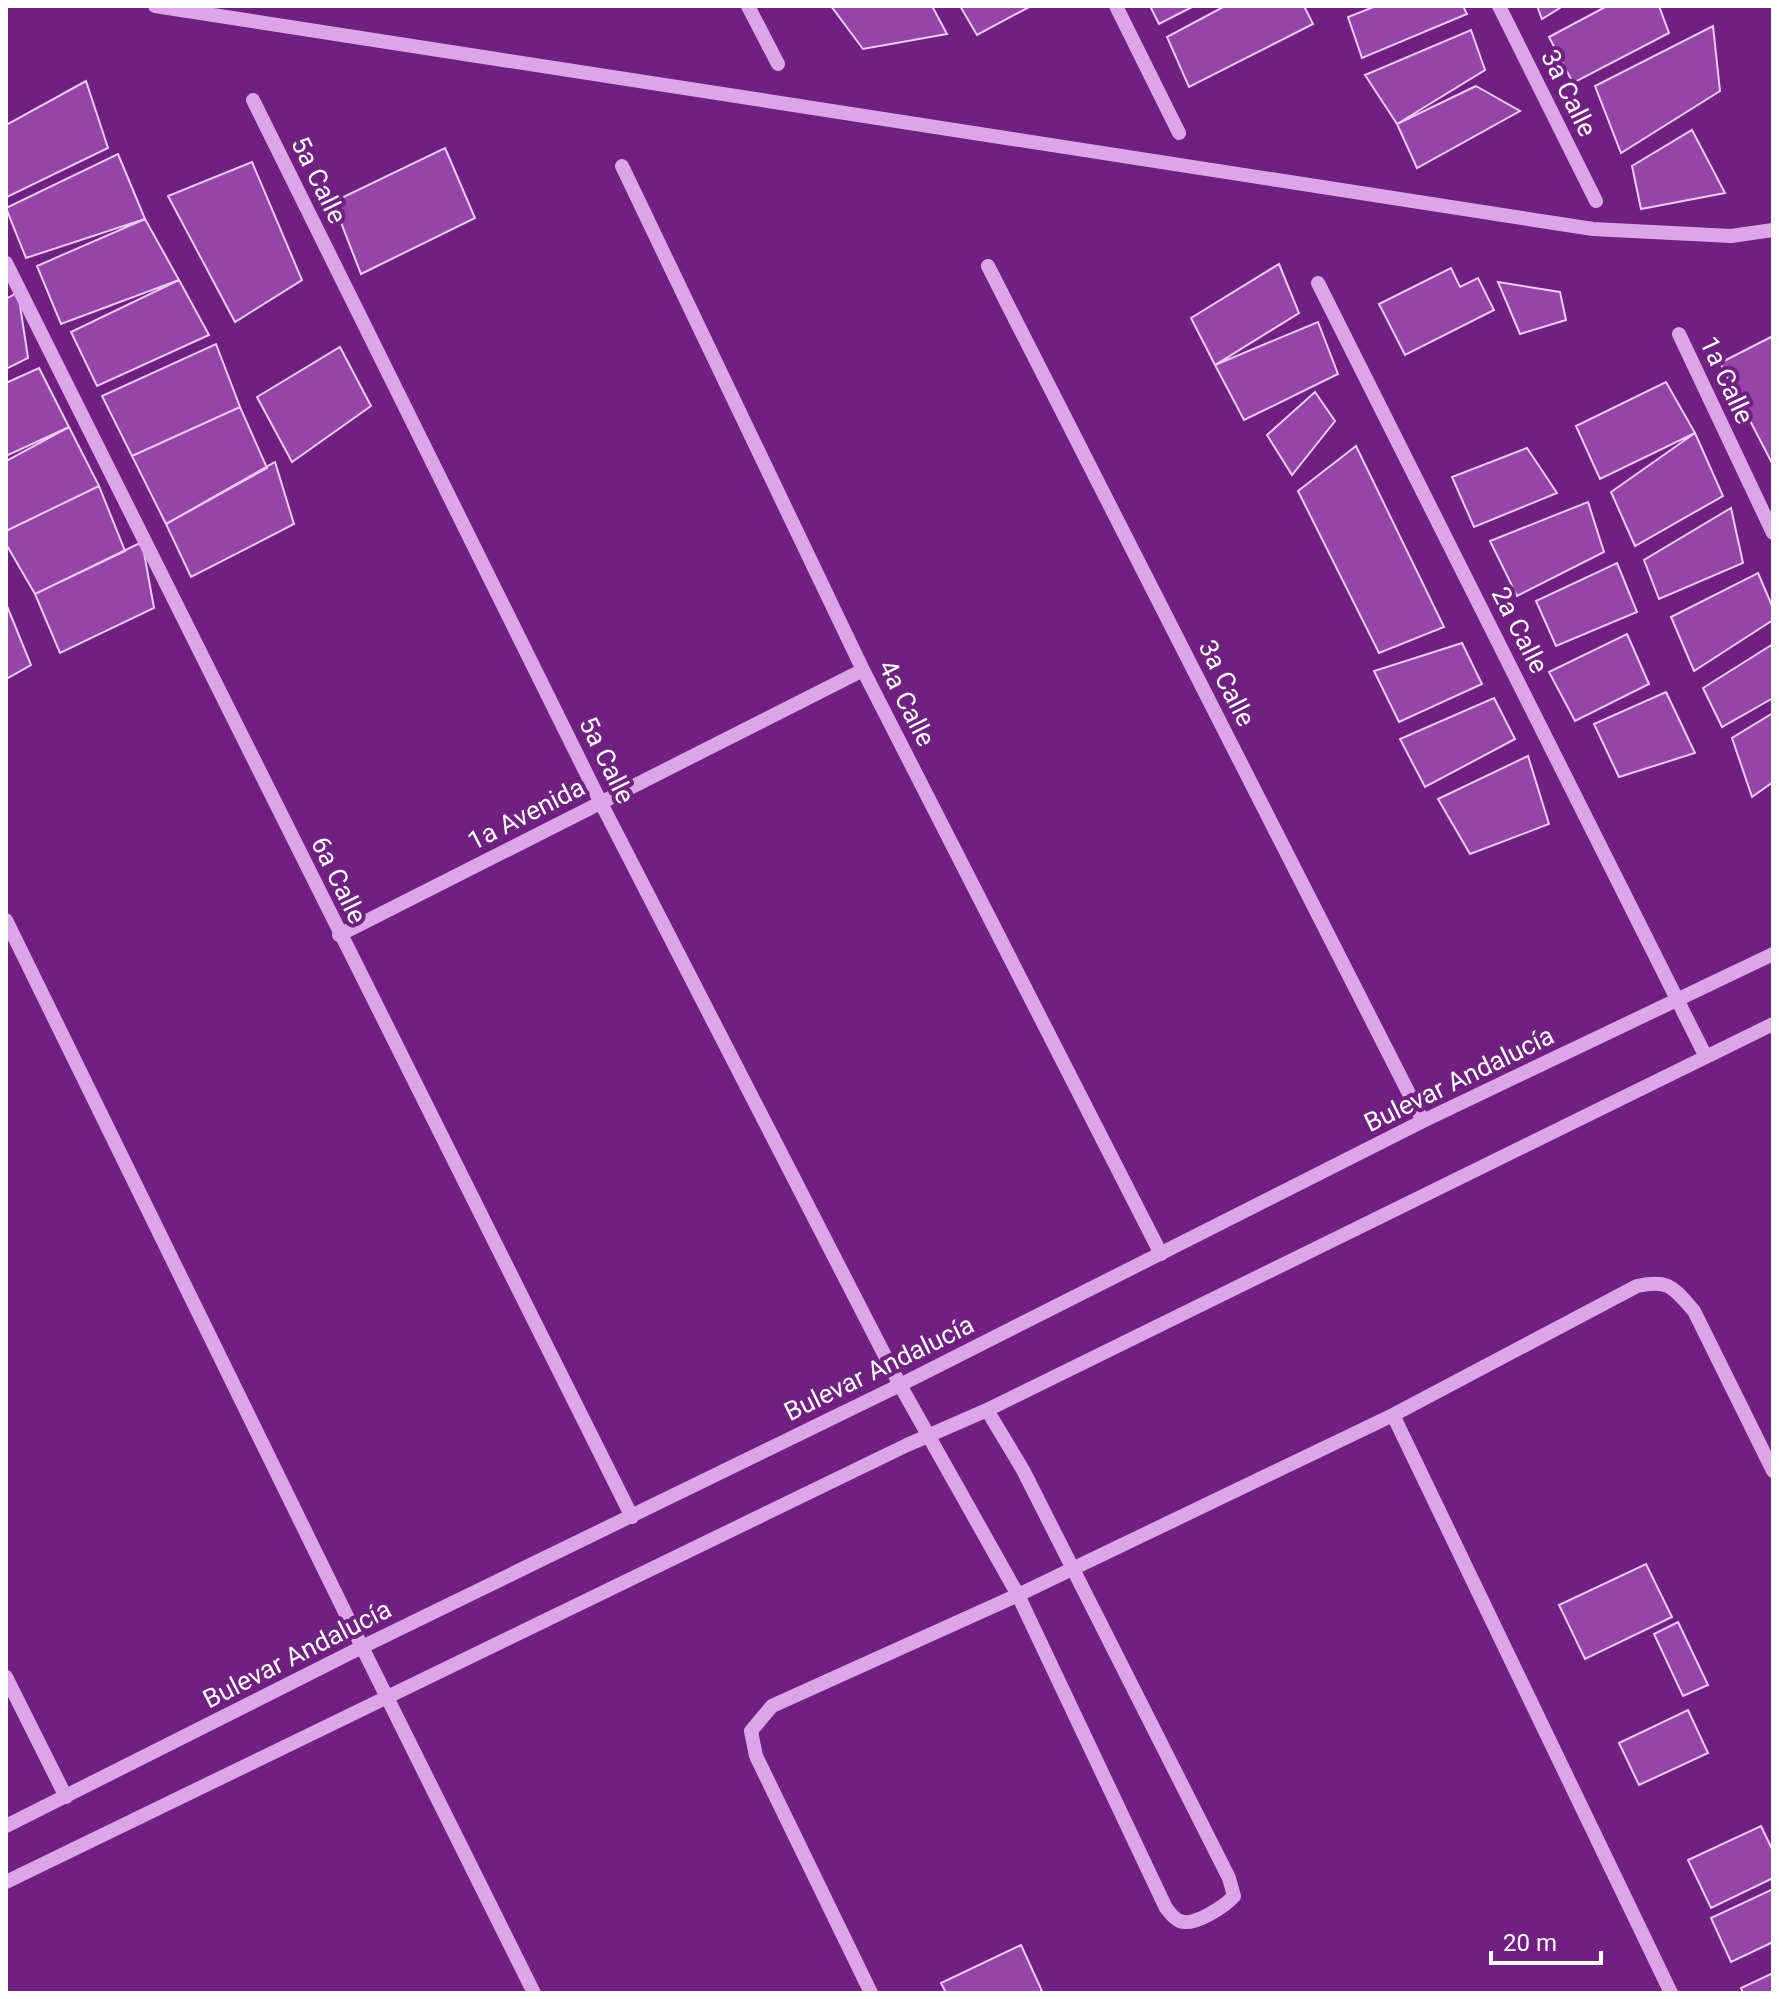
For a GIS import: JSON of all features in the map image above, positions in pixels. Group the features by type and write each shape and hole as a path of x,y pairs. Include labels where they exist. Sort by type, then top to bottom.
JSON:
{"street":[{"path":"155,6 1593,229 1731,236 1773,230"},
{"path":"748,6 778,64"},
{"path":"1116,6 1179,133"},
{"name":"3a Calle","path":"1499,6 1596,201"},
{"name":"5a Calle","path":"253,100 601,803 927,1437 968,1503 1018,1595 1166,1908 1177,1921 1188,1923 1224,1907 1234,1896 1229,1878 1071,1568"},
{"name":"4a Calle","path":"622,166 863,670 1161,1254"},
{"name":"6a Calle","path":"6,263 632,1517"},
{"name":"3a Calle","path":"988,266 1423,1121"},
{"name":"2a Calle","path":"1318,283 1706,1057"},
{"name":"1a Calle","path":"1679,334 1773,533"},
{"name":"1a Avenida","path":"339,935 863,670"},
{"path":"6,920 534,1993"},
{"name":"Bulevar Andalucía","path":"6,1826 362,1647 900,1385 1423,1121 1773,954"},
{"path":"6,1882 987,1410 1773,1024"},
{"path":"871,1993 756,1756 751,1731 772,1706 1018,1595 1393,1415 1637,1286 1657,1282 1675,1290 1694,1311 1773,1471"},
{"path":"987,1410 1023,1470 1071,1568"},
{"path":"1393,1415 1671,1993"},
{"path":"6,1677 66,1797"}],"building":[{"path":"831,6 932,6 947,34 863,49"},
{"path":"960,6 1031,6 977,35"},
{"path":"1150,6 1194,6 1159,24"},
{"path":"1225,6 1304,6 1313,24 1189,87 1167,37"},
{"path":"1376,6 1463,6 1467,14 1362,58 1348,17"},
{"path":"1537,6 1563,6 1542,19"},
{"path":"1607,6 1659,6 1669,33 1573,83 1549,37"},
{"path":"1713,26 1720,91 1621,153 1595,86"},
{"path":"1471,30 1485,70 1397,124 1365,75"},
{"path":"86,81 108,148 7,197 6,125"},
{"path":"1476,86 1520,111 1417,168 1397,124"},
{"path":"1692,130 1725,193 1641,209 1632,166"},
{"path":"445,148 475,218 361,274 333,202"},
{"path":"118,154 145,219 26,258 6,208"},
{"path":"252,162 302,280 235,322 168,196"},
{"path":"145,219 179,280 61,324 37,266"},
{"path":"1279,264 1299,313 1215,365 1191,318"},
{"path":"1451,268 1460,287 1478,278 1494,310 1405,355 1379,304"},
{"path":"179,280 209,335 97,386 71,332"},
{"path":"1498,282 1560,292 1566,320 1520,334"},
{"path":"18,292 28,358 6,369 6,299"},
{"path":"1318,322 1338,374 1244,420 1215,365"},
{"path":"1773,336 1773,465 1720,363"},
{"path":"216,344 240,407 132,456 102,396"},
{"path":"340,347 371,406 292,462 257,397"},
{"path":"39,368 69,427 6,456 6,383"},
{"path":"1666,382 1695,433 1600,479 1576,426"},
{"path":"1315,392 1335,421 1292,475 1267,435"},
{"path":"240,407 267,468 166,524 132,456"},
{"path":"69,427 99,486 6,531 6,461"},
{"path":"1695,433 1723,496 1635,546 1611,492"},
{"path":"1356,446 1444,627 1379,653 1298,491"},
{"path":"1527,448 1557,493 1474,527 1452,477"},
{"path":"275,462 294,524 191,577 166,524"},
{"path":"99,486 125,551 35,594 6,544 6,531"},
{"path":"1588,502 1604,552 1517,596 1490,541"},
{"path":"1731,508 1743,563 1659,599 1644,560"},
{"path":"142,542 154,608 60,653 35,594"},
{"path":"1617,563 1637,612 1556,646 1536,601"},
{"path":"1758,573 1773,608 1773,620 1694,671 1671,617"},
{"path":"6,607 31,665 6,679"},
{"path":"1627,634 1649,684 1575,721 1549,672"},
{"path":"1462,643 1482,684 1399,722 1374,671"},
{"path":"1773,644 1773,698 1722,727 1703,688"},
{"path":"1666,692 1695,753 1619,777 1594,724"},
{"path":"1494,698 1515,739 1425,787 1400,739"},
{"path":"1773,713 1773,782 1752,797 1732,738"},
{"path":"1528,756 1549,824 1470,854 1438,799"},
{"path":"1646,1564 1672,1617 1585,1659 1559,1605"},
{"path":"1678,1622 1708,1685 1683,1696 1654,1634"},
{"path":"1688,1710 1708,1753 1639,1785 1619,1743"},
{"path":"1761,1826 1773,1851 1773,1878 1711,1908 1688,1860"},
{"path":"1773,1889 1773,1942 1731,1962 1711,1918"},
{"path":"1021,1945 1042,1991 946,1993 941,1983"},
{"path":"1773,1973 1773,1993 1743,1993 1741,1988"}]}
